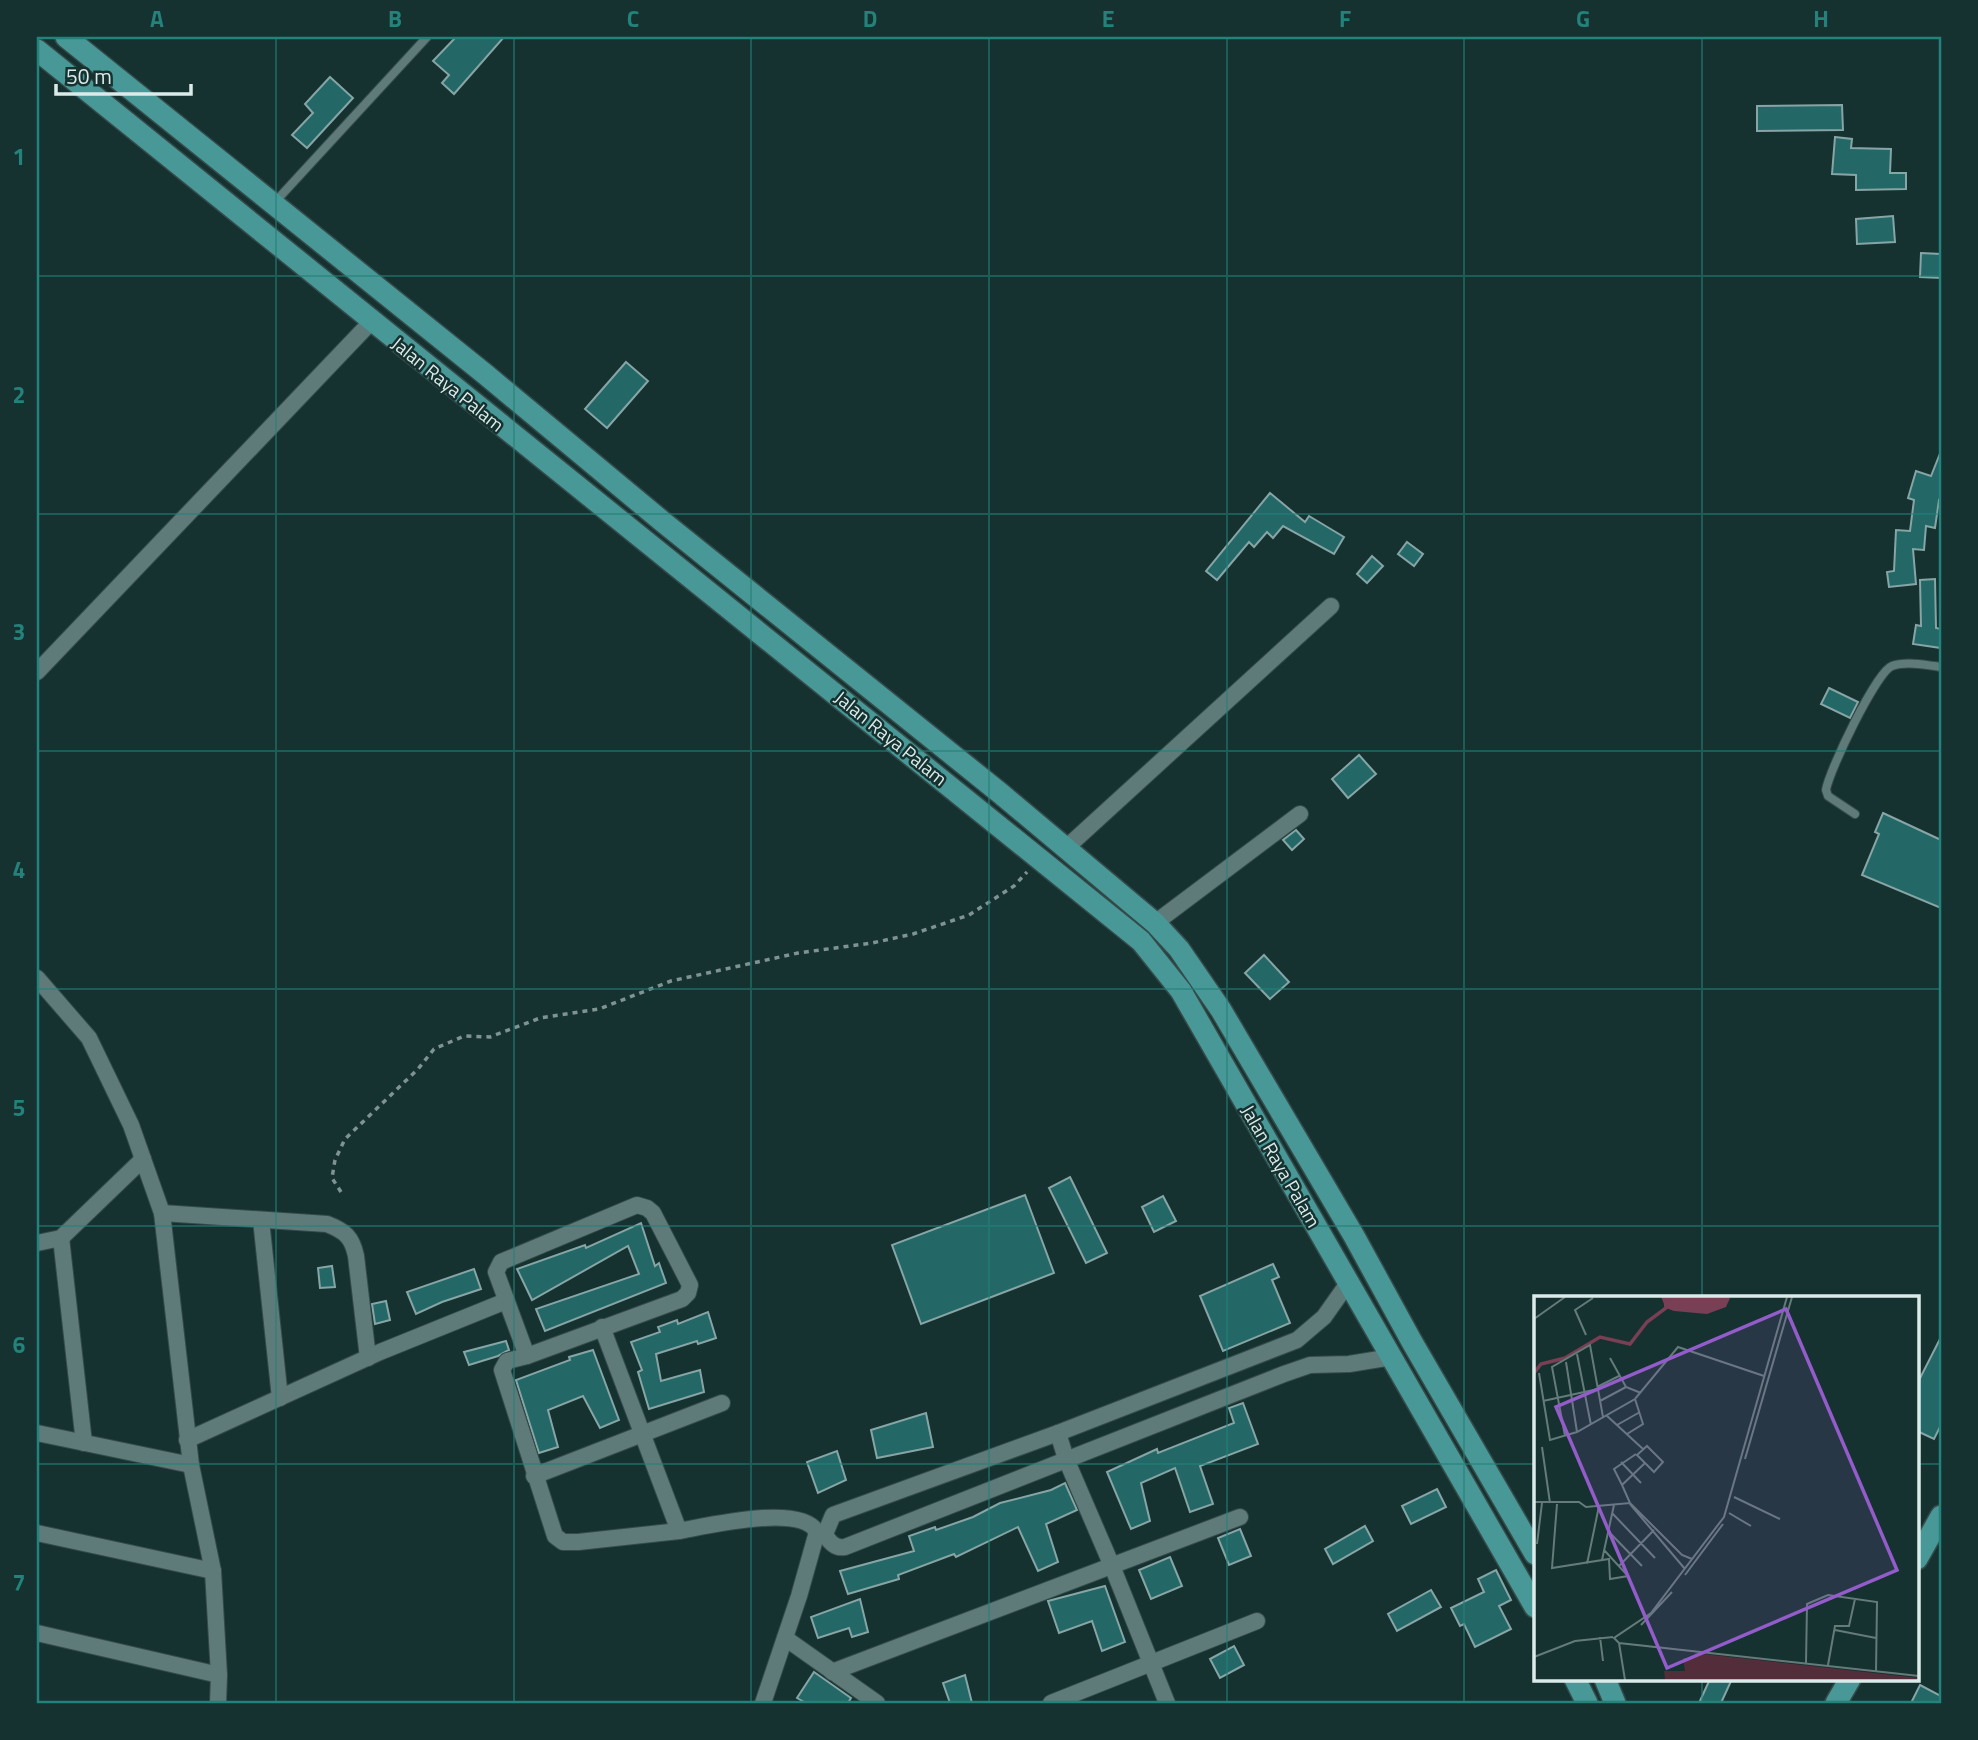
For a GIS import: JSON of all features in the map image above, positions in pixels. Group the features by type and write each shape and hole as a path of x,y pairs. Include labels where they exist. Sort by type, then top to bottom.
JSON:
{"main road":[{"name":"Jalan Raya Palam","path":"66,37 1155,923 1179,949 1221,1010 1354,1236 1534,1552"},
{"name":"Jalan Raya Palam","path":"37,50 1141,941 1181,991 1476,1500 1534,1605"},
{"path":"1079,890 1093,873"},
{"path":"1476,1500 1498,1488"},
{"path":"1925,1550 1941,1516"},
{"path":"1576,1680 1587,1703"},
{"path":"1605,1680 1615,1703"},
{"path":"1836,1703 1849,1680"}],"street":[{"path":"37,672 371,321"},
{"path":"1066,848 1331,606"},
{"path":"1155,923 1300,814"},
{"path":"37,978 89,1038 131,1125 162,1213 187,1440 213,1571 218,1703"},
{"path":"37,1244 61,1238 143,1159"},
{"path":"527,1356 496,1272 501,1262 637,1205 643,1205 653,1213 690,1285 688,1293 682,1299 527,1356 507,1361 502,1370 552,1531 563,1542 578,1542 679,1531 744,1520 799,1518 808,1522 829,1542 845,1547 1310,1365 1349,1364 1392,1357"},
{"path":"162,1213 327,1224 343,1230 353,1240 368,1358"},
{"path":"261,1220 280,1398"},
{"path":"61,1238 84,1443"},
{"path":"763,1703 821,1533 833,1515 1058,1433 1297,1340 1324,1317 1348,1283"},
{"path":"187,1440 368,1358 506,1301"},
{"path":"602,1327 679,1531"},
{"path":"1297,1340 1310,1365"},
{"path":"534,1476 722,1403"},
{"path":"37,1433 191,1465"},
{"path":"1058,1433 1066,1459 1167,1703"},
{"path":"832,1672 1240,1517"},
{"path":"37,1533 213,1571"},
{"path":"1051,1703 1257,1621"},
{"path":"37,1633 219,1675"},
{"path":"785,1638 877,1703"}],"lane":[{"path":"274,204 427,37"},
{"path":"1855,814 1828,796 1826,790 1870,690 1884,671 1893,665 1941,667"}],"path":[{"path":"341,1192 332,1178 335,1160 345,1139 418,1069 434,1049 464,1036 490,1037 540,1018 599,1009 671,981 797,953 872,943 914,934 969,915 1014,886 1040,858"}],"building":[{"path":"456,37 504,37 454,94 442,83 449,75 433,61"},
{"path":"330,77 353,98 307,148 292,135 313,113 305,104"},
{"path":"1842,105 1843,130 1757,131 1757,106"},
{"path":"1835,137 1852,139 1851,148 1891,149 1890,173 1906,173 1906,189 1856,190 1856,175 1832,174"},
{"path":"1893,216 1895,242 1857,244 1856,219"},
{"path":"1921,253 1941,254 1941,278 1920,277"},
{"path":"626,362 648,381 607,428 585,409"},
{"path":"1941,451 1941,501 1939,500 1935,528 1926,526 1924,550 1913,549 1916,584 1889,587 1887,572 1894,571 1896,530 1910,531 1914,500 1908,498 1916,471 1931,476"},
{"path":"1270,493 1305,522 1309,516 1344,537 1334,554 1283,526 1273,538 1267,532 1254,547 1249,542 1217,580 1206,571"},
{"path":"1407,542 1423,554 1414,566 1398,554"},
{"path":"1372,556 1383,566 1367,583 1357,574"},
{"path":"1935,579 1936,628 1941,629 1941,648 1913,644 1916,625 1921,626 1920,580"},
{"path":"1829,688 1858,702 1850,718 1821,704"},
{"path":"1359,755 1376,774 1348,798 1332,779"},
{"path":"1883,813 1941,840 1941,908 1862,875 1879,834 1875,832"},
{"path":"1296,830 1304,839 1292,850 1283,840"},
{"path":"1264,955 1289,982 1270,999 1245,973"},
{"path":"1070,1177 1107,1253 1086,1263 1049,1188"},
{"path":"1025,1195 1054,1273 921,1324 892,1245"},
{"path":"1163,1196 1176,1221 1154,1232 1142,1207"},
{"path":"641,1223 655,1266 659,1263 666,1283 545,1331 536,1309 639,1274 628,1246 532,1300 517,1269 585,1245 586,1248"},
{"path":"1273,1264 1279,1277 1272,1280 1290,1323 1223,1351 1200,1296"},
{"path":"332,1266 335,1287 320,1288 318,1268"},
{"path":"474,1269 481,1289 416,1314 407,1292"},
{"path":"386,1301 390,1320 375,1324 372,1304"},
{"path":"708,1312 716,1338 656,1354 661,1381 700,1370 704,1392 649,1409 638,1372 642,1370 631,1342 660,1332 658,1327 677,1320 678,1324"},
{"path":"1941,1337 1941,1425 1934,1439 1918,1431 1918,1382"},
{"path":"506,1341 509,1350 469,1365 464,1352"},
{"path":"593,1350 619,1420 600,1428 583,1396 548,1410 558,1447 539,1453 516,1380 570,1360 569,1357"},
{"path":"1243,1403 1258,1444 1200,1466 1213,1504 1190,1512 1175,1468 1141,1483 1150,1521 1131,1529 1107,1472 1157,1449 1158,1453 1234,1423 1229,1408"},
{"path":"926,1413 933,1447 877,1458 871,1430"},
{"path":"837,1451 846,1480 818,1493 807,1462"},
{"path":"1065,1483 1077,1510 1046,1524 1058,1562 1038,1571 1018,1527 956,1557 954,1554 898,1575 899,1579 848,1594 840,1571 914,1551 909,1536 935,1527 936,1530 973,1517 1000,1503 1051,1490"},
{"path":"1437,1489 1446,1507 1411,1524 1402,1506"},
{"path":"1365,1526 1373,1541 1333,1564 1325,1549"},
{"path":"1240,1529 1251,1556 1229,1565 1218,1538"},
{"path":"1170,1557 1182,1586 1151,1599 1139,1570"},
{"path":"1496,1570 1511,1600 1499,1606 1511,1629 1475,1647 1464,1624 1460,1626 1451,1608 1484,1592 1478,1579"},
{"path":"1105,1586 1125,1642 1102,1651 1092,1621 1059,1633 1048,1601"},
{"path":"1431,1590 1441,1607 1397,1631 1388,1614"},
{"path":"860,1599 868,1632 852,1637 849,1628 818,1638 811,1617"},
{"path":"1234,1646 1244,1665 1220,1678 1210,1659"},
{"path":"814,1672 851,1698 848,1703 806,1703 797,1698"},
{"path":"965,1675 972,1703 950,1703 943,1683"},
{"path":"1710,1680 1732,1680 1721,1703 1699,1703"},
{"path":"1920,1685 1941,1696 1941,1703 1911,1703"}]}
